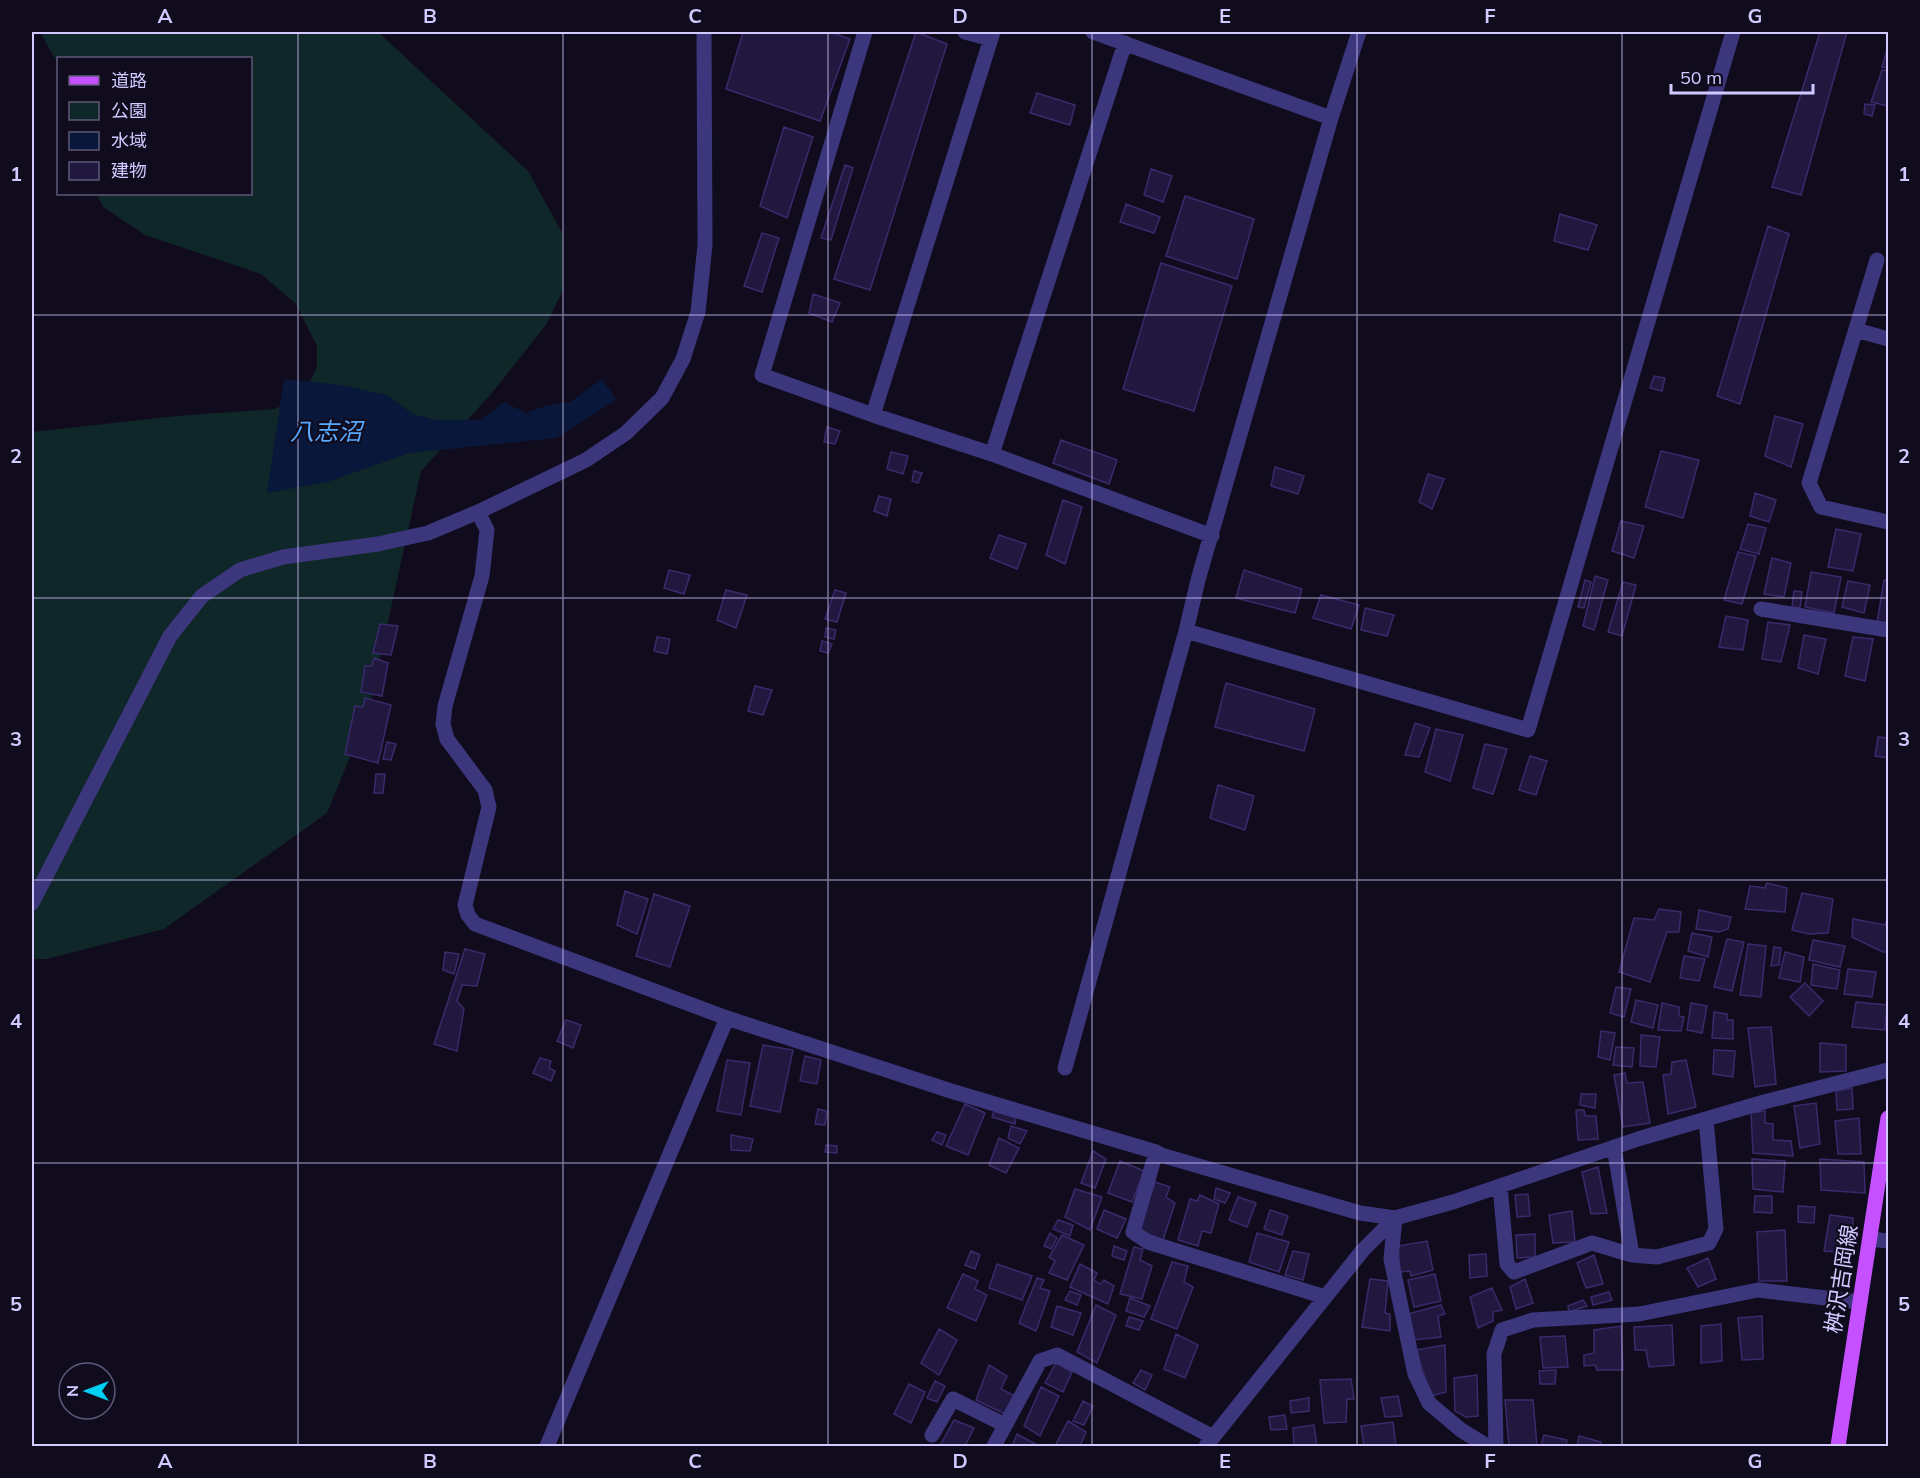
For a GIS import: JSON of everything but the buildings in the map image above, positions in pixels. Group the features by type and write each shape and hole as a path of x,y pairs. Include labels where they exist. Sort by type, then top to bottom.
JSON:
{"main road":[{"name":"桝沢吉岡線","path":"1838,1446 1888,1118"}],"street":[{"path":"32,903 170,636 202,596 240,570 283,557 378,544 428,532 478,512 586,460 626,434 662,398 683,359 698,312 705,245 704,32"},
{"path":"866,32 762,375 992,454 1212,536"},
{"path":"873,415 992,35 965,32"},
{"path":"1093,32 1331,118"},
{"path":"1065,1068 1212,536 1331,118 1359,32"},
{"path":"1186,631 1528,730 1733,32"},
{"path":"992,454 1125,43"},
{"path":"1877,260 1809,483 1821,507 1888,522"},
{"path":"1856,330 1888,339"},
{"path":"478,512 487,530 482,576 445,706 443,724 447,739 485,790 489,807 465,905 468,915 475,924 728,1018 951,1091 1360,1213 1395,1218 1453,1202 1614,1147 1706,1119 1888,1070"},
{"path":"1761,609 1888,630"},
{"path":"547,1446 728,1018"},
{"path":"1500,1186 1507,1264 1514,1272 1592,1243 1632,1255 1657,1257 1709,1243 1716,1229 1706,1119"},
{"path":"1614,1147 1632,1255"},
{"path":"1156,1152 1132,1232 1148,1242 1325,1297"},
{"path":"994,1446 1040,1361 1057,1355 1210,1442 1363,1250 1395,1218"},
{"path":"1395,1218 1391,1259 1415,1374 1429,1403 1461,1430 1487,1446"},
{"path":"1870,1239 1888,1240"},
{"path":"1496,1446 1494,1354 1502,1330 1533,1320 1639,1314 1758,1290 1860,1302"},
{"path":"932,1435 953,1400 1005,1425"}],"green space":[{"path":"40,32 378,32 528,171 563,234 563,290 546,325 491,394 421,471 368,713 327,813 164,929 46,959 32,959 32,432 177,416 275,409 305,392 317,367 317,346 296,304 261,274 145,235 103,207 97,195 252,195 252,57 57,57 57,62"}],"water":[{"name":"八志沼","path":"284,379 341,385 387,395 413,414 437,420 481,420 504,402 526,413 546,406 570,402 602,379 616,400 556,438 410,453 327,482 267,493"}]}
